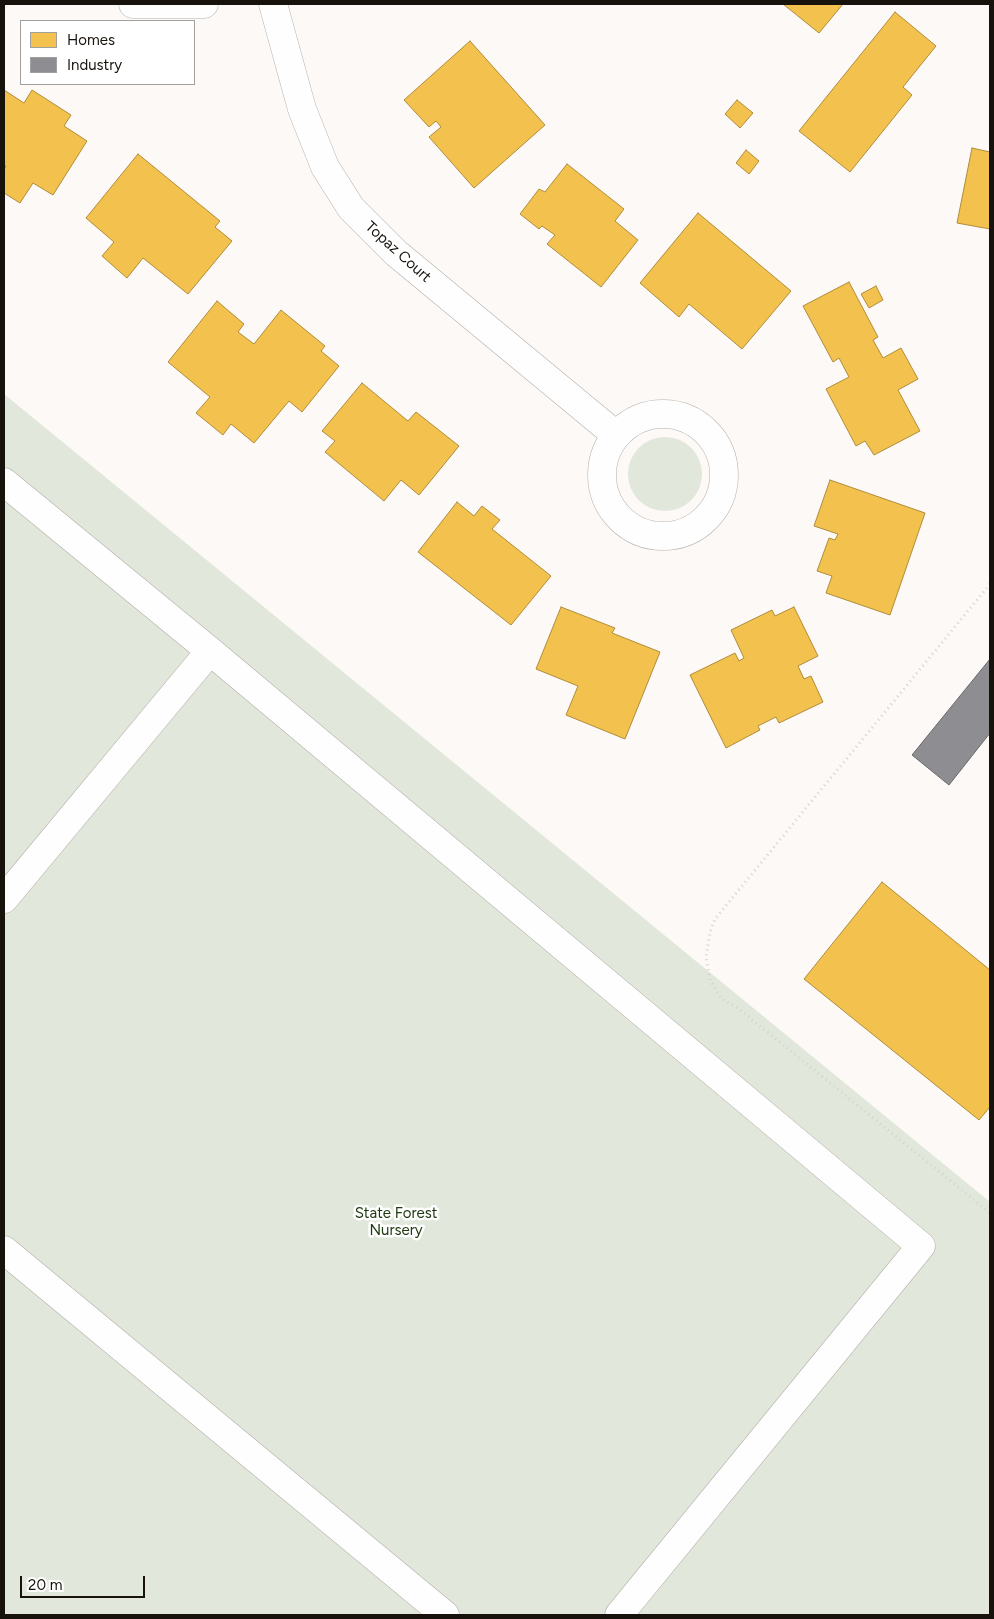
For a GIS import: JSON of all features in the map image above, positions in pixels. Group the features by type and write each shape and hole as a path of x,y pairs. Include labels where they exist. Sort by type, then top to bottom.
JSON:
{"street":[{"path":"133,4 204,4"},
{"name":"Topaz Court","path":"272,4 302,109 325,167 351,208 396,253 616,435"},
{"path":"668,413 688,418 704,429 717,444 724,462 724,482 719,502 707,518 692,529 671,536 650,535 631,527 614,514 604,495 601,474 605,453 616,435 630,422 649,414 668,413"},
{"path":"4,482 210,651 921,1246 619,1615"},
{"path":"4,899 210,651"},
{"path":"4,1250 445,1615"}],"path":[{"path":"990,584 715,919 708,938 706,957 710,980 721,998 739,1009 990,1213"}],"green space":[{"name":"State Forest Nursery","path":"4,394 990,1202 990,1615 4,1615"},
{"path":"658,437 672,437 686,443 696,453 702,467 700,488 686,505 672,511 658,511 644,505 634,495 628,481 628,467 634,453 644,443"}],"building: Homes":[{"path":"783,4 843,4 819,33"},
{"path":"895,12 936,46 903,87 912,95 850,172 799,131"},
{"path":"470,41 545,125 474,188 429,137 441,127 436,121 429,127 404,100"},
{"path":"4,90 24,103 32,90 71,115 64,126 87,141 53,195 33,183 20,203 4,193 4,170 6,166 4,165"},
{"path":"737,100 753,113 740,128 725,114"},
{"path":"972,148 990,152 990,229 957,223"},
{"path":"746,150 759,161 749,174 736,163"},
{"path":"138,154 220,221 215,227 232,241 188,294 143,258 127,278 102,256 114,242 86,218"},
{"path":"567,164 624,209 615,221 638,240 601,287 547,244 555,235 542,226 539,229 520,214 539,189 545,192"},
{"path":"698,213 791,291 742,349 689,304 679,317 640,283"},
{"path":"849,282 878,337 873,340 883,358 901,348 918,379 898,390 920,431 874,455 865,441 856,446 826,389 849,377 839,358 833,362 803,306"},
{"path":"876,286 883,300 869,308 861,294"},
{"path":"217,301 244,324 238,332 254,344 281,310 325,346 321,351 339,366 302,412 289,401 254,443 231,424 223,435 196,413 210,397 168,362"},
{"path":"362,383 408,421 416,412 459,446 419,495 401,480 384,501 325,452 335,441 322,431"},
{"path":"830,480 925,513 890,615 826,593 832,576 817,571 829,538 835,540 838,534 814,526"},
{"path":"457,502 474,516 482,506 500,520 492,529 551,576 511,625 418,552"},
{"path":"561,607 615,628 612,633 660,652 625,739 566,715 578,686 536,669"},
{"path":"794,607 818,656 798,666 804,679 811,676 823,702 779,723 776,717 758,726 760,730 726,748 690,675 735,653 739,661 744,658 731,630 772,610 775,616"},
{"path":"882,882 990,970 990,1107 979,1120 804,979"}],"building: Industry":[{"path":"990,659 990,733 949,785 912,755"}]}
